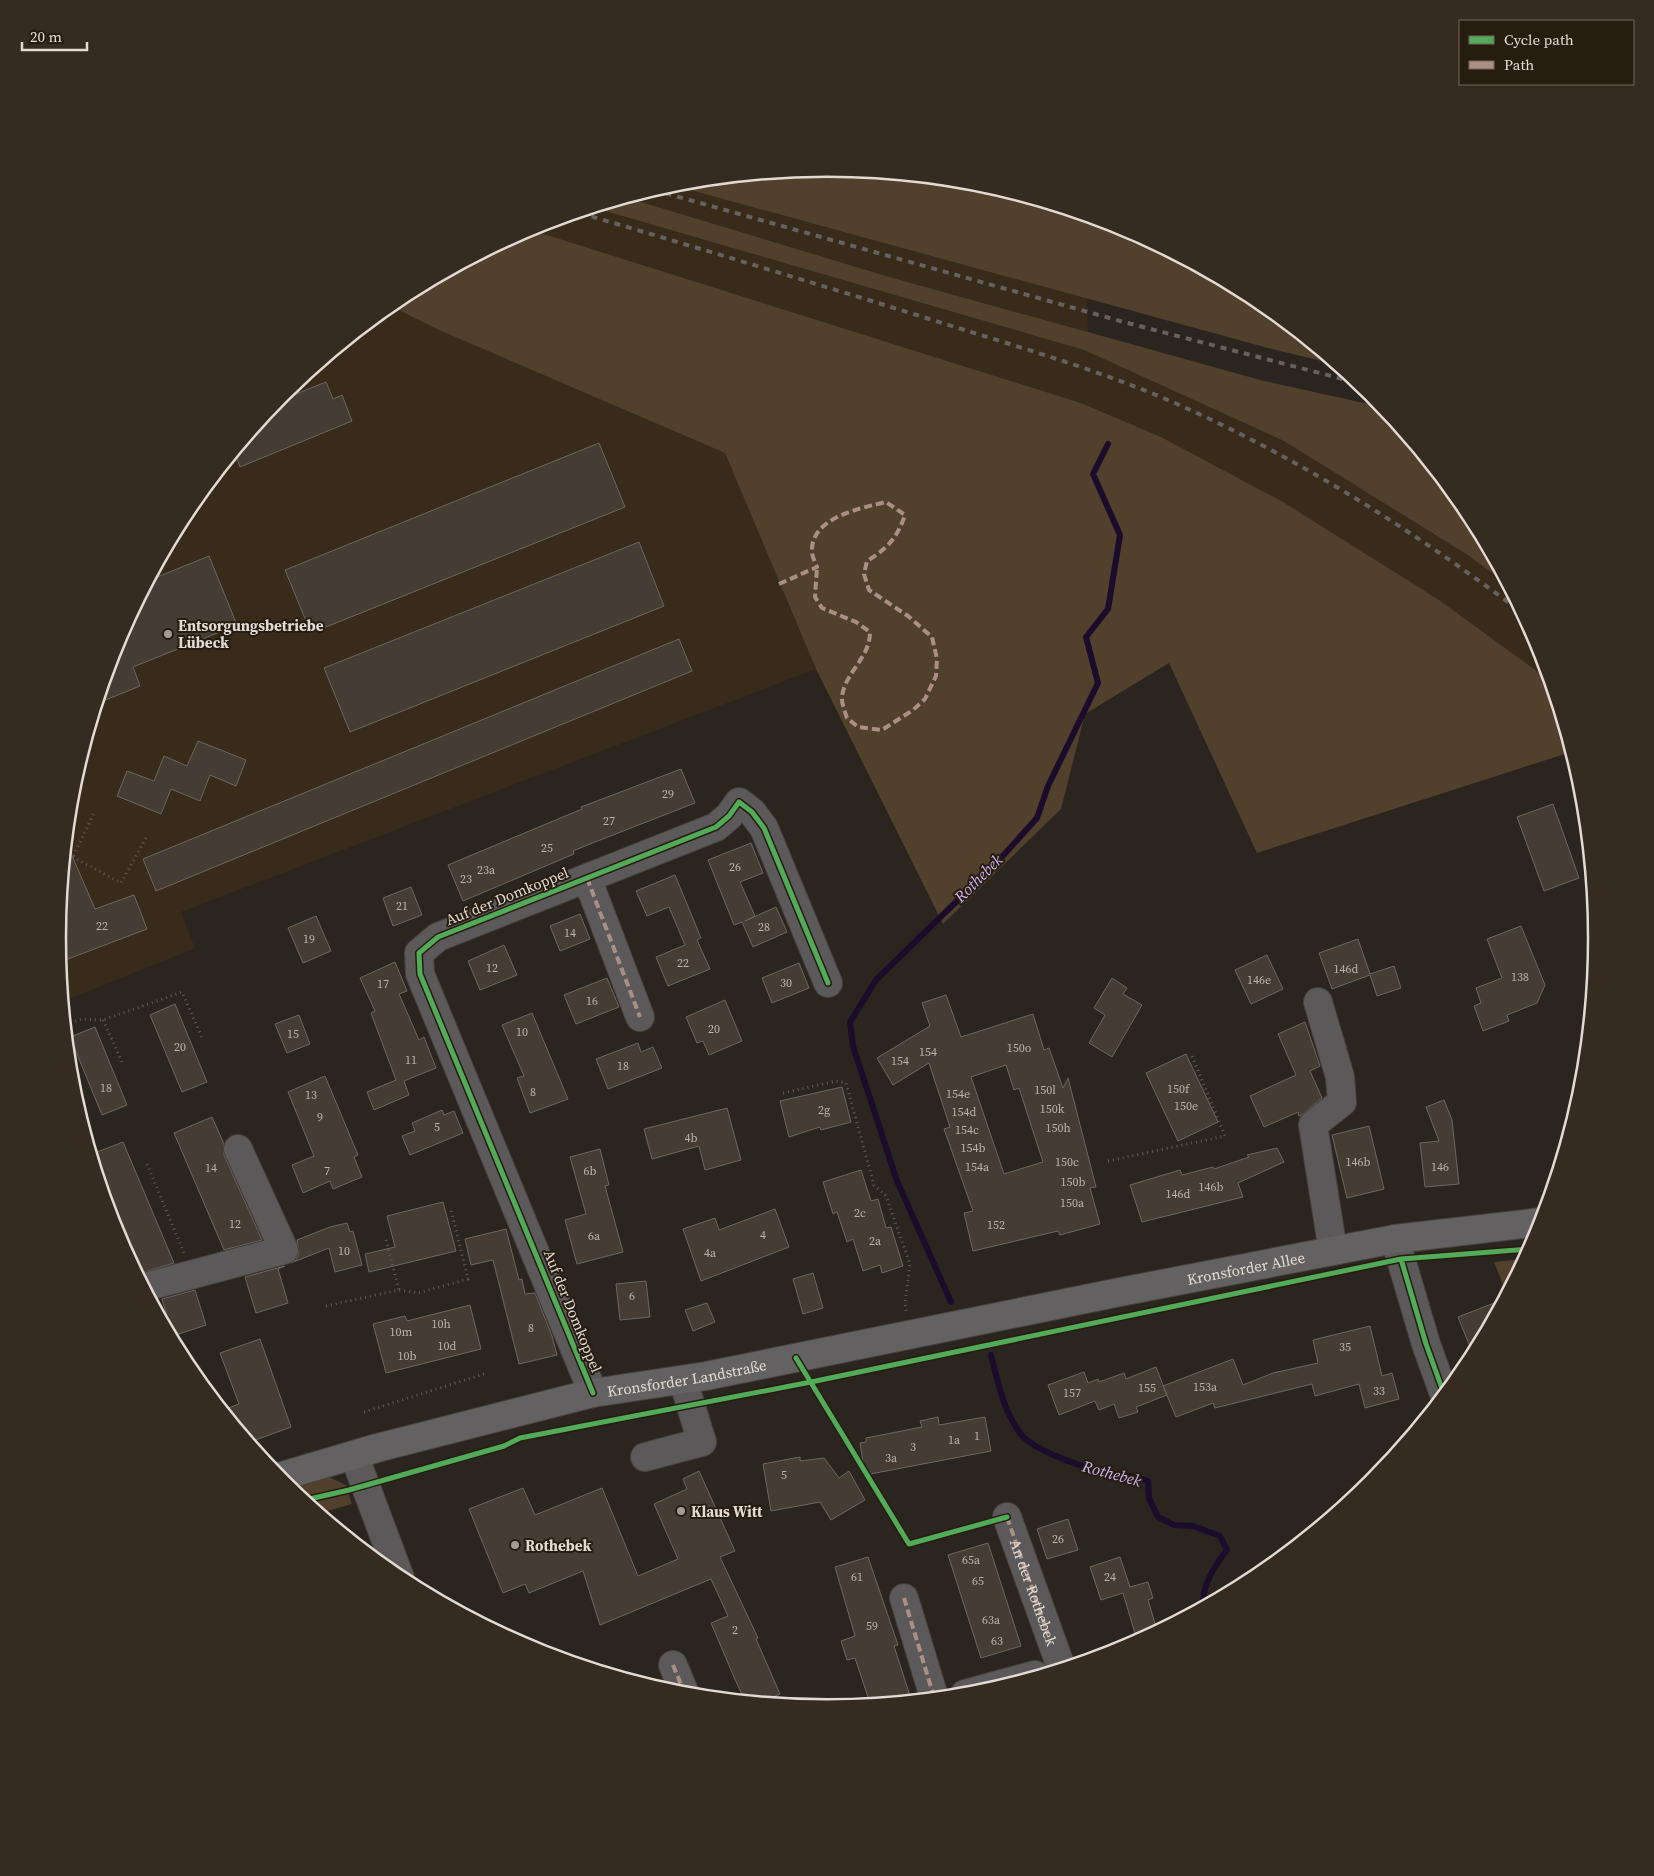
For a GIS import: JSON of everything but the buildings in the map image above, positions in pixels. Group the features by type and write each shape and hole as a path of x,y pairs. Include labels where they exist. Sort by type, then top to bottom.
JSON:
{"main road":[{"name":"Kronsforder Allee","path":"952,1328 1120,1292 1395,1239 1532,1223"},
{"name":"Kronsforder Landstraße","path":"288,1474 354,1455 593,1393 684,1380 908,1335 952,1328"}],"street":[{"name":"Auf der Domkoppel","path":"593,1393 420,974 419,953 438,937 716,827 730,816 739,802 752,812 764,828 828,983"},
{"name":"Auf der Domkoppel","path":"587,878 640,1017"},
{"path":"1318,1002 1340,1077 1342,1102 1313,1125 1333,1251"},
{"path":"151,1285 284,1250 238,1149"},
{"path":"1395,1239 1426,1344 1441,1387"},
{"path":"646,1457 702,1442 684,1380"},
{"path":"354,1455 395,1564"},
{"name":"An der Rothebek","path":"1007,1518 1059,1662"},
{"path":"904,1598 932,1691"},
{"path":"673,1665 681,1684"}],"path":[{"path":"95,811 73,857 121,883 147,836"},
{"path":"72,1023 81,1019 103,1020 182,992 203,1040"},
{"path":"103,1020 122,1062"},
{"path":"1108,1161 1225,1136 1192,1056"},
{"path":"783,1093 836,1081 846,1082 874,1185 886,1196 910,1264 905,1303 908,1335"},
{"path":"147,1164 192,1274"},
{"path":"326,1306 399,1290 418,1293 468,1279 451,1210"},
{"path":"386,1240 399,1290"},
{"path":"364,1412 487,1373"}],"shaded area":[{"path":"827,177 877,179 926,184 1024,203 1118,235 1207,279 1250,305 1323,361 1268,348 691,190 777,179"},
{"path":"691,190 1087,298 1088,332 886,276 638,201"},
{"path":"638,201 886,276 1264,381 1369,404 1399,436 1431,475 1460,515 1495,575 1466,554 1284,441 1084,350 605,211"},
{"path":"605,211 1084,350 1284,441 1466,554 1495,575 1530,647 1540,673 1439,600 1161,437 1081,403 541,233"},
{"path":"541,233 1081,403 1161,437 1283,502 1439,600 1540,673 1565,754 1257,853 1169,663 1085,714 1061,809 943,924 816,669 725,453 439,330 398,310 447,279"},
{"path":"398,310 439,330 725,453 816,669 181,912 195,948 69,999 66,938 68,888 81,790 92,741 124,647 168,558 194,515 223,475 255,436 325,366"},
{"path":"1516,1260 1503,1285 1494,1262"},
{"path":"321,1478 331,1478 346,1485 352,1504 326,1511 298,1484"}],"waterway":[{"name":"Rothebek","path":"951,1302 897,1181 853,1046 850,1022 876,980 1001,858 1037,818 1048,786 1098,683 1086,637 1108,609 1120,535 1093,474 1108,444"},
{"name":"Rothebek","path":"991,1355 1009,1415 1026,1439 1045,1451 1081,1465 1106,1473 1136,1477 1148,1481 1149,1498 1158,1517 1174,1525 1193,1526 1220,1536 1227,1550 1207,1583 1203,1599"}],"railway":[{"path":"669,194 1120,321 1343,379"},
{"path":"589,216 1048,356 1140,388 1199,414 1283,456 1404,529 1510,603"}],"marked path":[{"path":"779,584 817,567 812,554 814,540 819,530 828,522 852,511 886,502 905,515 899,530 891,542 881,552 867,561 864,574 869,590 908,616 932,637 937,659 936,676 925,699 913,710 882,730 858,727 847,718 842,698 844,687 866,649 870,632 856,622 822,608 815,597 817,567"},
{"path":"587,878 640,1017"},
{"path":"1007,1517 1048,1634"},
{"path":"904,1598 932,1691"},
{"path":"673,1665 681,1684"}],"cycle path":[{"path":"593,1393 420,974 419,953 438,937 716,827 729,816 739,802 752,812 764,828 828,983"},
{"path":"313,1498 349,1490 504,1446 520,1438 811,1382 1401,1259 1520,1250"},
{"path":"1401,1259 1426,1344 1441,1387"},
{"path":"796,1358 909,1544 1007,1517"}],"place":[{"name":"Entsorgungsbetriebe Lübeck","path":"168,634"},
{"name":"Klaus Witt","path":"681,1511"},
{"name":"Rothebek","path":"515,1545"}]}
